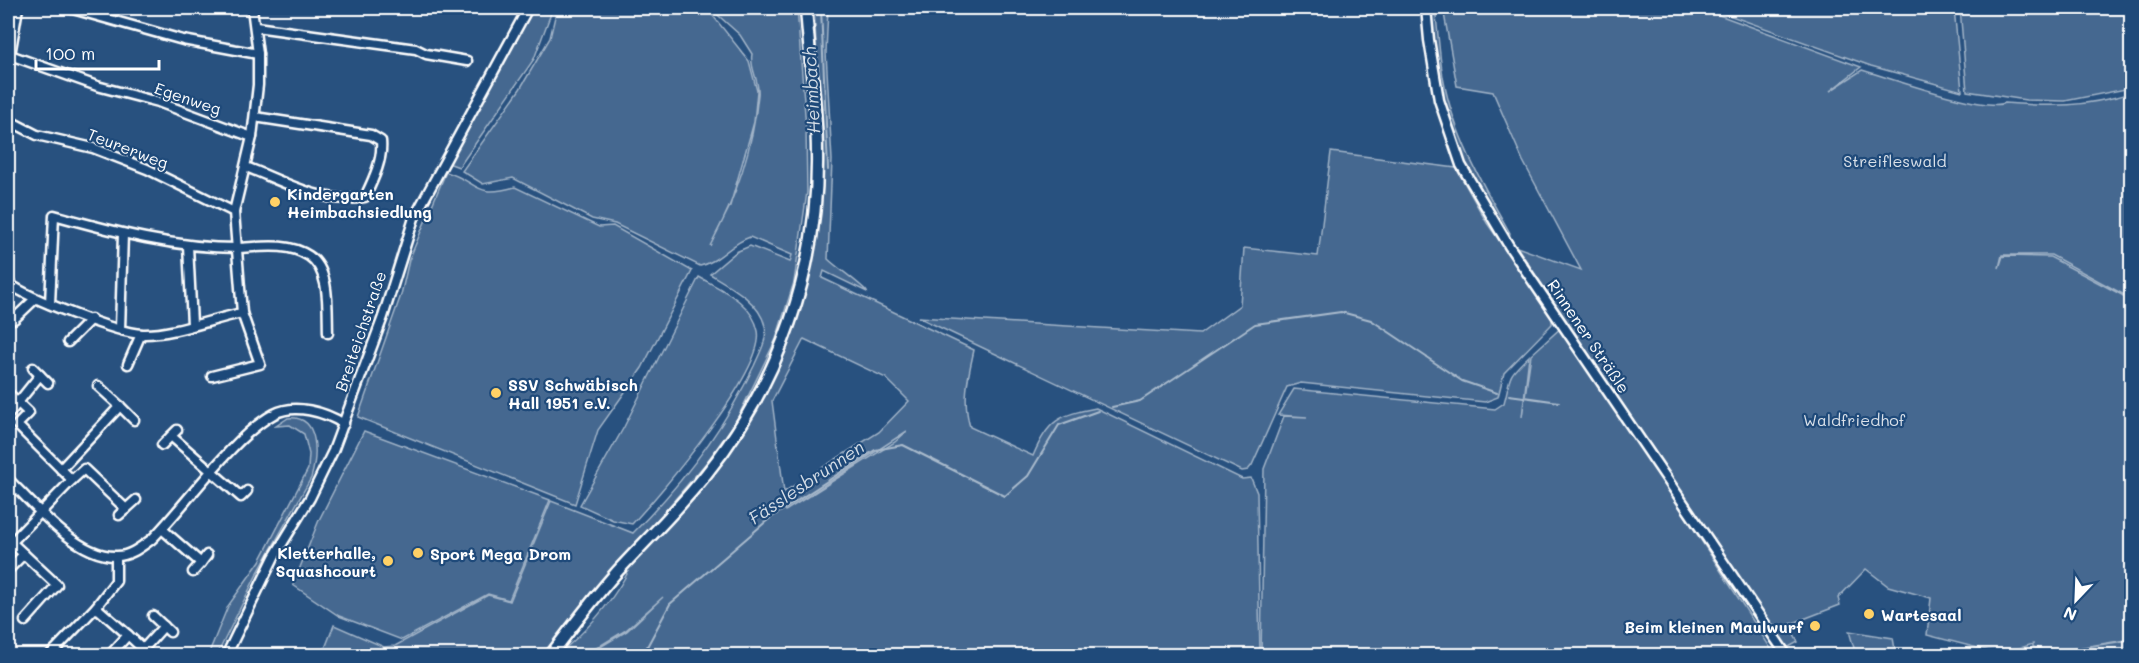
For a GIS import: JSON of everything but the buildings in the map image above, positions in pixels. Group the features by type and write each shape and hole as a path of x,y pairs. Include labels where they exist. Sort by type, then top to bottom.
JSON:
{"main road":[{"path":"550,656 616,573 665,523 725,450 756,400 788,330 812,238 817,181 816,123 806,8"}],"street":[{"path":"8,67 18,8"},
{"path":"69,8 183,40 258,54"},
{"path":"212,376 260,364 242,313 234,212 246,167 255,117 258,54 252,8"},
{"name":"Rinnener Sträßle","path":"1426,8 1439,100 1461,165 1509,246 1787,656"},
{"name":"Breiteichstraße","path":"226,656 274,557 320,478 344,424 383,316 414,218 526,12"},
{"path":"256,27 416,49 426,54 467,61"},
{"name":"Egenweg","path":"10,55 97,86 158,102 252,137"},
{"path":"246,167 321,195 347,201 365,197 377,169 381,141 371,135 255,117"},
{"name":"Teurerweg","path":"8,120 38,135 93,148 147,169 234,212"},
{"path":"50,304 54,215 123,234 189,246 237,248 271,246 293,249 311,256 322,273 326,293 328,333"},
{"path":"120,328 123,234"},
{"path":"189,246 192,324"},
{"path":"8,283 35,299 141,334 242,313"},
{"path":"14,319 35,299"},
{"path":"68,342 91,319"},
{"path":"128,364 141,334"},
{"path":"33,368 48,383"},
{"path":"40,375 8,416 72,480"},
{"path":"98,386 134,420"},
{"path":"8,393 29,413 17,425"},
{"path":"61,469 120,406"},
{"path":"8,479 77,543 91,552 116,557 138,550 162,529 243,439 274,414 293,410 315,411 344,424"},
{"path":"162,445 174,433 242,497"},
{"path":"72,458 126,508"},
{"path":"25,621 57,585 24,554 9,544 84,469"},
{"path":"119,515 135,500"},
{"path":"162,529 201,563"},
{"path":"8,569 24,554"},
{"path":"193,572 207,555"},
{"path":"49,656 96,607 116,580 116,557"},
{"path":"96,607 128,635 140,652 167,629 153,616"},
{"path":"123,656 112,652 128,635"}],"green space":[{"path":"534,8 553,8 534,59 459,167 448,163 449,158"},
{"path":"557,8 700,8 710,12 749,61 757,91 754,122 732,199 742,173 752,134 756,115 758,90 751,59 752,54 740,35 710,8 797,8 806,128 807,192 794,282 776,339 735,423 706,463 542,655 322,656 334,625 384,647 395,646 488,595 510,601 551,501 633,533 701,455 742,389 762,347 766,331 757,309 743,295 710,274 736,252 750,246 790,262 792,255 750,237 713,261 700,266 615,224 592,219 513,178 483,184 462,171 520,89 550,38"},
{"path":"814,8 828,8 826,53 832,160 828,259 867,292 824,271 822,278 974,350 966,397 970,427 1033,456 1044,434 1056,421 1073,413 1096,408 1242,479 1251,478 1257,493 1260,655 587,655 627,631 663,597 626,630 585,655 556,656 596,618 620,586 627,574 625,571 678,514 727,453 769,387 786,351 799,314 810,248 819,124","holes":["804,339 886,378 909,401 879,432 784,492 772,401","907,431 895,442 785,511"]},
{"path":"1430,8 1435,8 1440,60 1454,118 1479,177 1510,233 1509,238 1470,175 1452,136 1442,100"},
{"path":"1443,8 1700,8 1861,67 1830,91 1862,70 1978,103 2069,105 2131,93 2131,639 2066,650 2131,640 2131,655 2059,655 2033,647 2033,644 2001,654 1927,635 1931,598 1888,586 1866,569 1838,598 1840,605 1788,625 1798,642 1787,648 1517,247 1581,270 1523,161 1493,92 1457,86","holes":["2002,255 2051,255 2123,294 2130,303 2122,295 2050,257 2003,256 1999,268"]},
{"path":"1709,8 1954,8 1962,91 1871,66"},
{"path":"1960,8 2131,8 2131,88 2065,101 2026,100 1967,91"},
{"path":"1331,152 1456,168 1487,223 1552,316 1552,324 1504,373 1498,397 1485,402 1301,383 1287,387 1252,465 1248,470 1242,471 918,317 1200,334 1240,305 1244,248 1318,256"},
{"name":"SSV Schwäbisch Hall 1951 e.V.","path":"446,172 484,190 515,187 599,227 613,226 692,271 642,368 598,430 575,504 358,417 401,295 409,260"},
{"path":"699,277 735,298 749,312 758,331 756,349 746,373 729,401 665,487 632,524 613,520 580,505 624,427"},
{"path":"1563,326 1775,655 1261,656 1264,469 1284,416 1307,417 1278,415 1294,389 1495,409 1504,403 1513,373 1529,356 1522,417 1531,355"},
{"path":"288,418 299,419 311,430 315,460 311,478 256,576 217,655 208,655 228,606 260,561 308,469 309,454 304,434 290,425 276,426"},
{"name":"Sport Mega Drom","path":"364,431 550,500 509,600 488,594 402,640 339,616 293,585 319,520"},
{"path":"1849,631 1893,638 1896,655 1856,655"}],"waterway":[{"name":"Heimbach","path":"821,8 828,170"},
{"name":"Fässlesbrunnen","path":"1112,407 1140,401 1255,324 1341,312 1371,320 1462,381 1497,393"},
{"name":"Fässlesbrunnen","path":"1509,395 1559,402"},
{"name":"Fässlesbrunnen","path":"642,656 670,604 769,519 875,450 903,445 1005,496 1028,476 1059,425 1098,411"}],"place":[{"name":"Kindergarten Heimbachsiedlung","path":"275,202"},
{"name":"SSV Schwäbisch Hall 1951 e.V.","path":"496,393"},
{"name":"Sport Mega Drom","path":"418,553"},
{"name":"Kletterhalle, Squashcourt","path":"388,561"},
{"name":"Wartesaal","path":"1869,614"},
{"name":"Beim kleinen Maulwurf","path":"1815,626"}],"park label":[{"name":"Streifleswald","path":"1895,160"},
{"name":"Waldfriedhof","path":"1854,419"}]}
